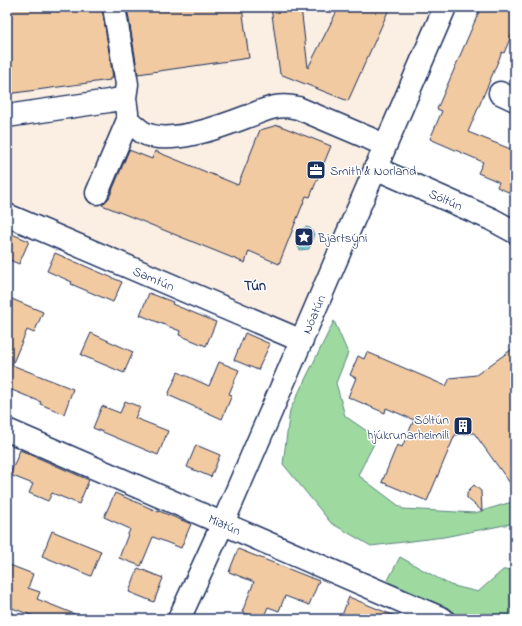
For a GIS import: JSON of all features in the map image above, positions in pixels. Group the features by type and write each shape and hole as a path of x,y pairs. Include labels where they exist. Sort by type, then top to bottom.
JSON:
{"street":[{"path":"97,193 128,120 125,98 127,84 114,7"},
{"name":"Nóatún","path":"179,619 223,523 302,341 444,7"},
{"path":"7,116 125,98"},
{"path":"128,120 142,132 154,136 173,138 236,121 270,107 292,106 385,146"},
{"name":"Sóltún","path":"375,168 491,219 515,232"},
{"name":"Samtún","path":"7,215 302,341"},
{"name":"Miðtún","path":"7,430 443,619"}],"shaded area":[{"path":"7,7 434,7 363,166 295,329 7,210"}],"green space":[{"path":"334,321 348,353 336,383 345,416 377,438 358,475 403,509 475,513 515,501 515,523 444,537 371,546 331,523 283,464 290,410"},
{"path":"400,557 450,585 478,592 503,570 515,569 515,619 465,619 386,584"}],"water":[{"path":"306,227 310,228 314,234 309,249 300,250 296,239 298,233"}],"building":[{"path":"7,7 102,7 113,78 110,78 110,80 7,94"},
{"path":"127,7 242,7 249,58 138,74"},
{"path":"271,7 301,7 308,68 339,7 390,7 348,101 280,74"},
{"path":"481,7 515,7 515,27 504,53 502,52 468,132 513,150 515,146 515,195 497,187 499,182 478,173 483,162 430,139 442,111 437,109"},
{"path":"278,125 331,146 310,197 306,196 279,264 249,251 245,263 102,205 109,198 129,150 152,159 155,151 238,185 260,130"},
{"path":"7,232 29,241 19,264 7,259"},
{"path":"55,253 122,282 113,302 71,284 72,282 47,271"},
{"path":"149,293 173,302 172,304 216,322 206,346 179,335 180,331 140,315"},
{"path":"7,297 43,312 34,333 27,330 12,365 73,389 64,414 40,404 41,402 7,388"},
{"path":"91,333 133,352 124,373 81,355"},
{"path":"245,333 270,344 258,370 234,360"},
{"name":"Sóltún hjúkrunarheimili","path":"515,347 515,490 474,433 455,435 427,501 382,482 397,445 402,447 414,420 386,408 385,413 348,397 356,378 350,375 358,356 364,359 367,352 446,386 450,378 476,375"},
{"path":"219,362 239,370 229,394 232,395 222,419 168,395 178,372 209,386"},
{"path":"125,401 140,407 135,418 168,431 158,455 93,428 102,406 120,413"},
{"path":"196,445 220,455 211,477 187,467"},
{"path":"20,450 89,480 79,504 52,493 48,501 29,493 33,484 10,475"},
{"path":"474,485 481,491 482,511 467,498 467,492"},
{"path":"115,493 191,524 181,548 153,537 141,566 119,558 130,529 104,517"},
{"path":"52,531 101,551 91,576 42,556"},
{"path":"238,549 319,581 309,605 285,596 279,611 268,607 263,619 259,619 242,612 254,582 229,572"},
{"path":"7,564 33,574 28,588 40,592 37,599 87,619 41,619 7,606"},
{"path":"138,568 163,578 154,602 129,592"},
{"path":"349,597 402,619 350,619 342,615"}],"place":[{"name":"Smith & Norland","path":"316,170"},
{"name":"Bjartsýni","path":"304,237"},
{"name":"Sóltún hjúkrunarheimili","path":"463,426"}],"district":[{"name":"Tún","path":"255,285"}]}
